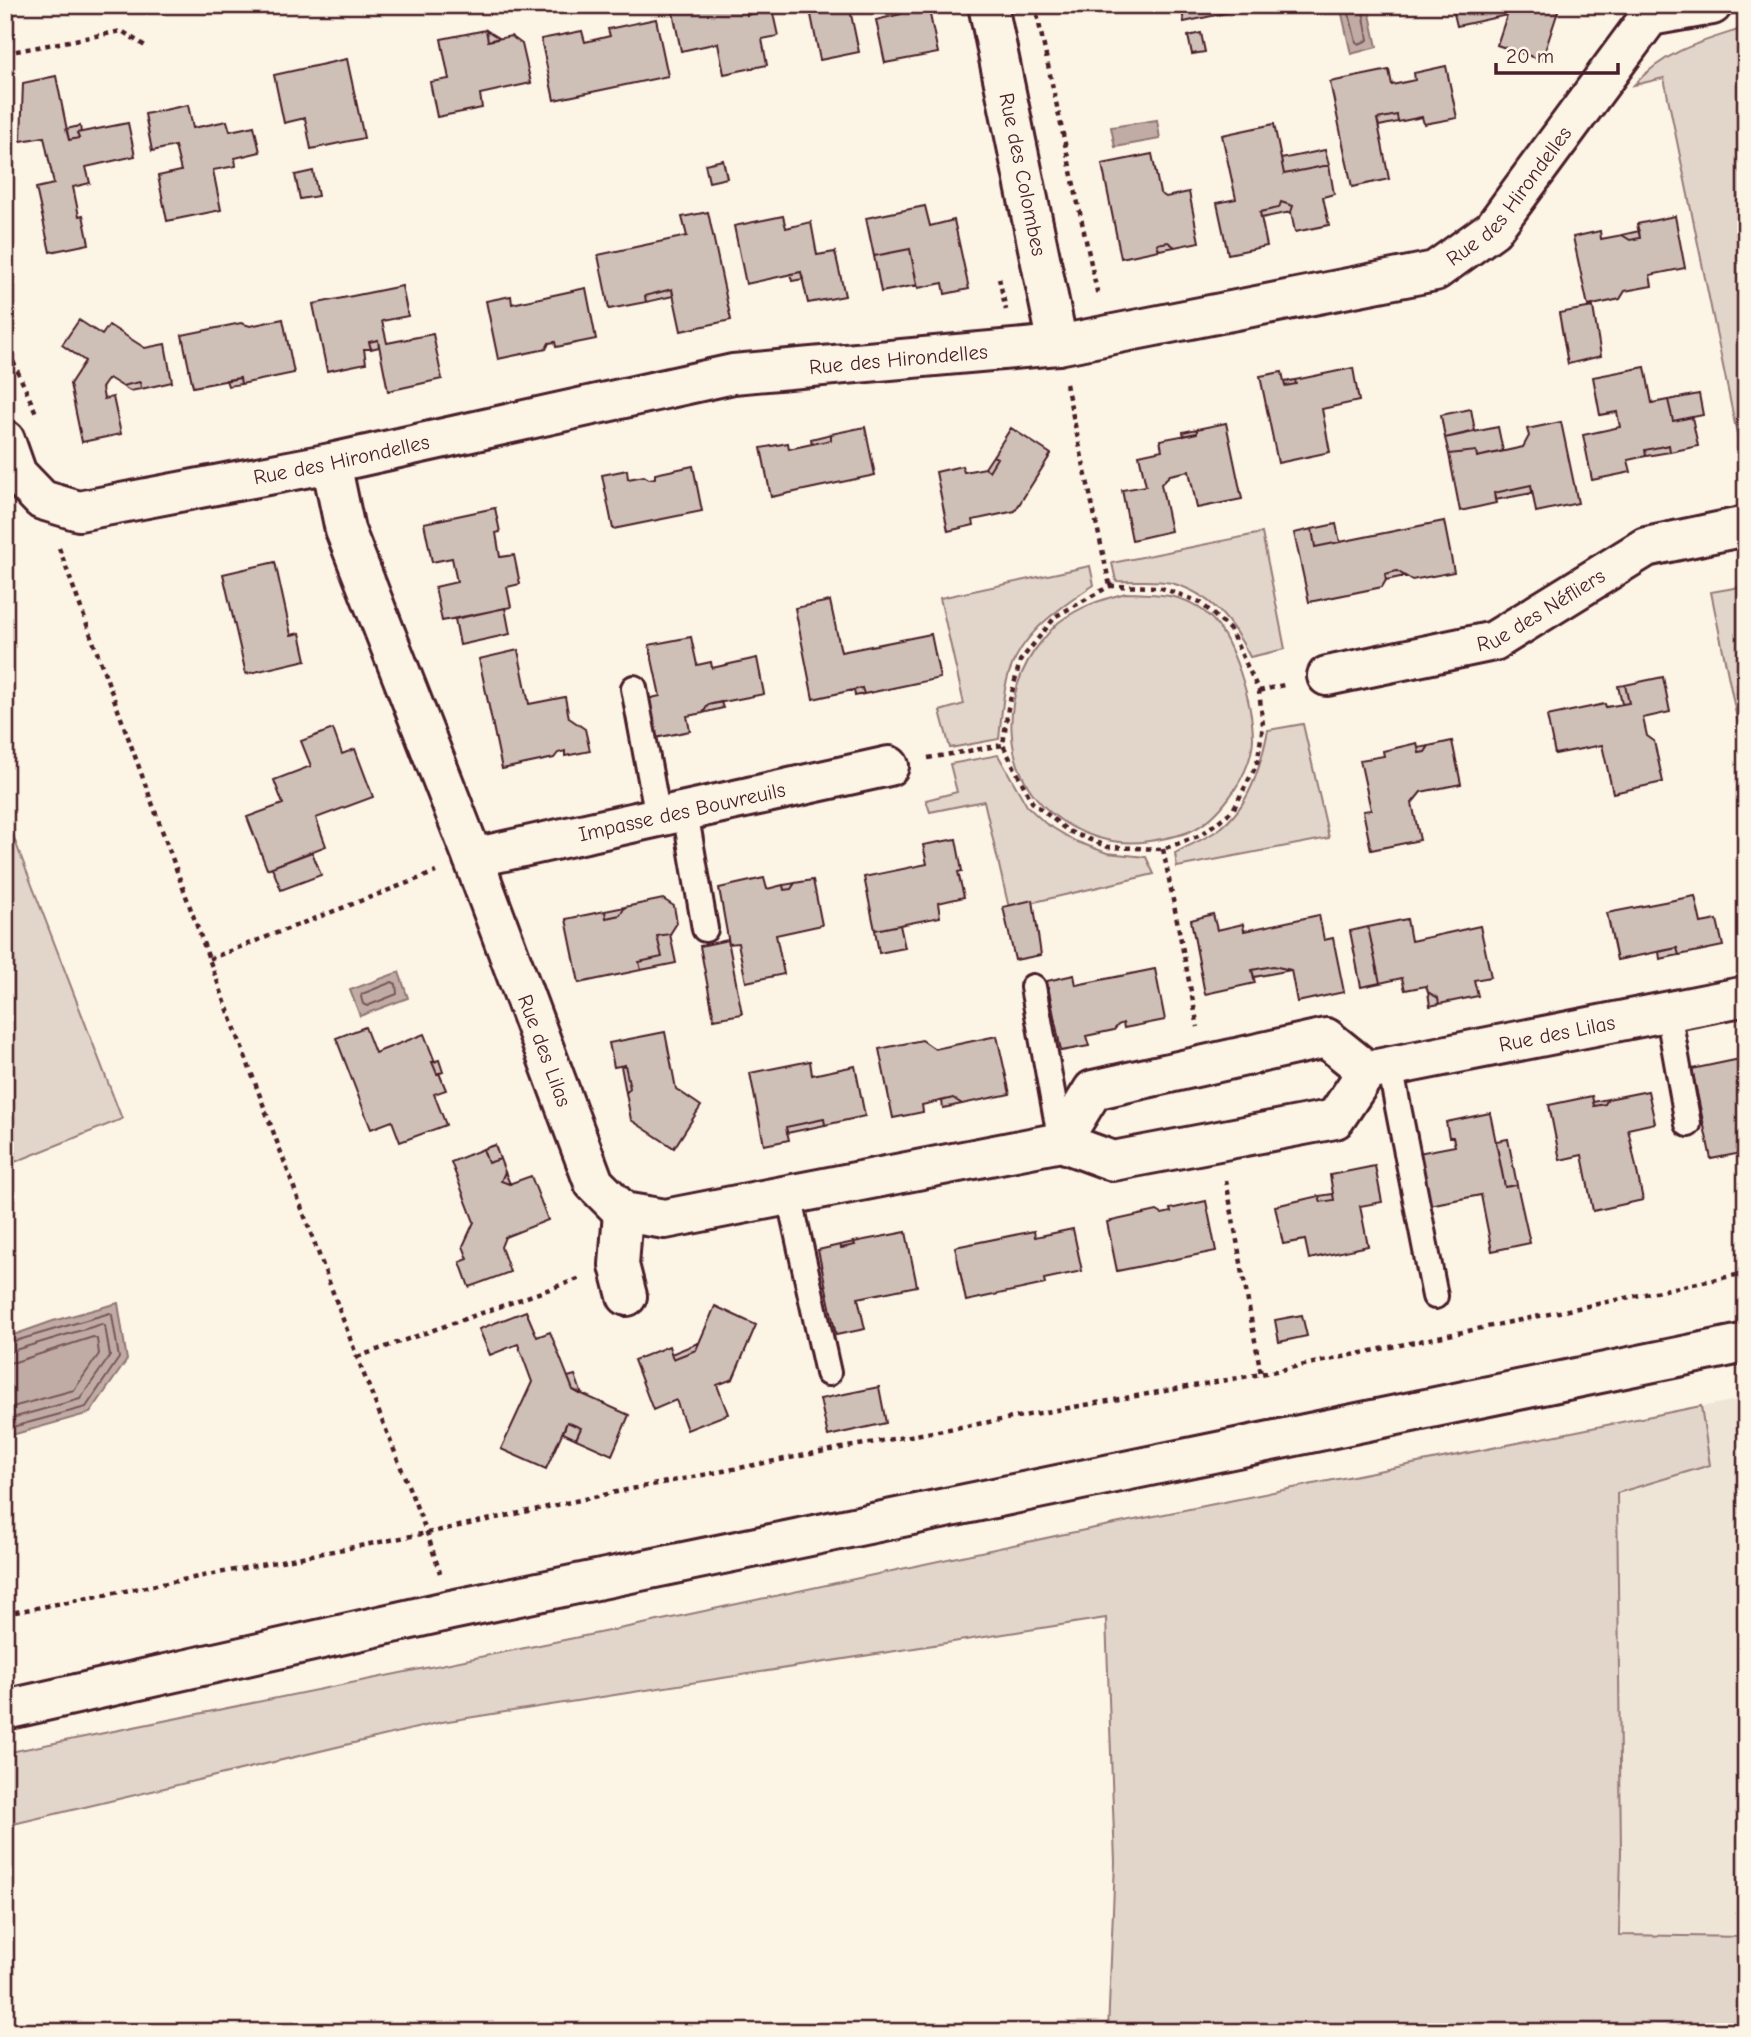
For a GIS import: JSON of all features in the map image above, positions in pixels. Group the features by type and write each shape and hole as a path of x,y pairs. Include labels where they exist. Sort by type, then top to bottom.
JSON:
{"street":[{"name":"Rue des Colombes","path":"988,5 1058,345"},
{"name":"Rue des Hirondelles","path":"5,440 17,474 42,500 79,511 331,463 733,374 1058,345 1435,271 1493,229 1649,11 1712,5"},
{"name":"Rue des Lilas","path":"331,463 345,530 473,858 594,1183 623,1212"},
{"name":"Rue des Néfliers","path":"1327,676 1494,641 1646,547 1746,526"},
{"name":"Impasse des Bouvreuils","path":"473,858 889,766"},
{"name":"Rue des Lilas","path":"1378,1068 1746,996"},
{"path":"623,1280 623,1212 665,1219 1061,1142 1113,1161 1335,1119 1378,1068 1326,1038 1093,1090 1061,1142"},
{"path":"5,1710 451,1610 1746,1343"},
{"path":"5,1704 64,1696"}],"lane":[{"path":"634,688 705,929"},
{"path":"1033,987 1061,1142"},
{"path":"1668,1011 1688,1124"},
{"path":"1378,1068 1435,1296"},
{"path":"789,1195 828,1373"}],"path":[{"path":"5,74 10,5"},
{"path":"1035,5 1106,335"},
{"path":"6,53 122,31 148,48"},
{"path":"1058,345 1110,586"},
{"path":"42,500 357,1357 427,1533 451,1610"},
{"path":"1110,586 1159,587 1200,602 1230,630 1259,691 1264,725 1257,764 1233,810 1201,835 1163,849 1108,847 1068,831 1032,802 1003,745 1008,708 1020,661 1056,616 1110,586"},
{"path":"889,766 1003,745"},
{"path":"209,959 473,858"},
{"path":"5,1614 427,1533 823,1451 1261,1374 1746,1273"},
{"path":"357,1357 623,1280"}],"shaded area":[{"path":"1738,30 1746,73 1746,478 1664,78 1634,85 1657,64 1682,50"},
{"path":"1262,533 1285,649 1250,657 1228,621 1198,594 1165,582 1116,581 1112,563"},
{"path":"1090,566 1094,585 1040,626 1028,639 1011,667 1006,684 999,739 950,748 940,711 964,704 940,598"},
{"path":"1746,586 1746,763 1711,592"},
{"path":"1126,593 1181,599 1198,607 1213,620 1229,644 1240,672 1253,731 1251,751 1242,778 1216,813 1184,834 1136,842 1097,838 1073,828 1051,813 1034,796 1022,775 1012,730 1018,683 1047,634 1075,612"},
{"path":"1303,724 1329,838 1177,867 1175,853 1218,830 1229,821 1246,798 1262,758 1268,730"},
{"path":"998,755 1027,806 1045,823 1075,841 1107,853 1146,857 1154,874 1009,908 984,801 930,812 926,800 957,792 950,764"},
{"path":"5,815 122,1119 5,1166"},
{"path":"1746,1398 1746,2032 1623,2032 1610,1425"},
{"path":"1701,1406 1710,1465 1617,1493 1621,1852 1619,1935 1746,1937 1746,2032 1108,2032 1115,1862 1106,1618 442,1722 5,1826 5,1753 653,1622 1060,1535"}],"water":[{"path":"1340,5 1368,5 1377,47 1351,54"},
{"path":"1157,120 1160,139 1115,147 1111,127"},
{"path":"399,972 408,998 360,1016 350,990"},
{"path":"118,1303 127,1360 90,1413 5,1437 5,1338"}],"building":[{"path":"706,5 745,5 747,15 772,9 778,36 762,39 767,65 724,74 718,43 681,51 673,12"},
{"path":"745,5 755,5 756,13 747,15"},
{"path":"809,5 849,5 859,52 820,60"},
{"path":"899,5 928,5 938,53 885,63 876,20 901,14"},
{"path":"1181,5 1253,5 1253,7 1184,22"},
{"path":"1452,5 1560,5 1542,60 1497,45 1507,15 1457,26"},
{"path":"656,19 668,76 554,100 541,39 582,31 585,42 610,36 608,29"},
{"path":"486,30 488,41 511,36 522,44 531,83 480,94 482,108 437,117 430,82 449,79 441,39"},
{"path":"486,30 499,38 488,41"},
{"path":"1201,33 1205,52 1192,54 1188,36"},
{"path":"347,59 364,138 311,149 305,118 284,123 274,75"},
{"path":"1446,66 1457,118 1424,124 1422,117 1398,122 1397,115 1377,119 1389,179 1352,187 1330,82 1389,70 1392,85 1415,80 1414,73"},
{"path":"56,76 69,140 79,138 77,133 128,123 135,156 86,167 90,183 73,187 89,244 50,252 36,188 54,184 44,137 21,141 23,83"},
{"path":"188,105 193,128 227,121 230,131 254,126 260,152 235,158 236,166 213,170 221,210 167,221 158,176 181,171 175,146 152,151 145,114"},
{"path":"1397,115 1398,122 1379,126 1377,119"},
{"path":"1274,124 1284,174 1329,165 1334,194 1323,197 1329,225 1295,232 1291,212 1293,206 1281,202 1279,208 1260,212 1267,246 1228,254 1217,203 1236,199 1222,135"},
{"path":"80,126 81,132 77,133 79,138 69,140 66,129"},
{"path":"1325,150 1329,165 1284,174 1281,159"},
{"path":"1152,154 1160,193 1166,197 1189,192 1199,242 1175,247 1168,242 1157,244 1159,250 1121,258 1102,164"},
{"path":"723,160 727,178 709,182 705,164"},
{"path":"313,171 318,196 300,199 295,175"},
{"path":"1281,202 1293,206 1291,212 1261,218 1260,212 1279,208"},
{"path":"925,206 930,226 954,220 969,289 945,294 943,283 918,288 910,249 874,256 866,218"},
{"path":"708,212 731,320 681,331 672,289 645,296 646,302 609,309 598,255 687,236 682,217"},
{"path":"783,216 786,228 811,222 817,255 835,252 845,296 808,303 801,272 746,284 734,226"},
{"path":"1675,216 1685,268 1650,275 1652,286 1625,291 1620,299 1588,306 1573,237 1600,231 1601,239 1622,235 1630,240 1640,238 1637,224"},
{"path":"1639,231 1640,238 1630,240 1622,235"},
{"path":"1168,242 1175,247 1159,250 1157,244"},
{"path":"910,249 917,285 881,292 874,256"},
{"path":"801,272 803,279 792,281 790,274"},
{"path":"402,286 408,316 382,321 387,343 433,334 442,379 388,391 378,340 369,342 371,349 364,349 366,363 327,371 313,304"},
{"path":"586,288 596,339 556,347 555,342 549,343 546,349 498,359 486,301 511,296 512,304"},
{"path":"672,289 673,296 646,302 645,296"},
{"path":"1593,307 1601,356 1568,364 1559,313"},
{"path":"283,319 294,373 241,384 240,378 193,387 182,335 241,323 250,326"},
{"path":"79,320 102,335 109,325 145,348 165,344 172,382 141,389 140,382 122,386 109,378 102,388 104,399 113,397 121,434 82,442 70,384 85,361 62,345"},
{"path":"378,340 379,347 371,349 369,342"},
{"path":"1645,367 1652,403 1668,400 1673,421 1692,417 1698,446 1670,452 1669,445 1645,450 1646,456 1628,460 1631,472 1592,480 1583,435 1620,427 1617,412 1600,415 1593,377"},
{"path":"1353,368 1359,401 1322,409 1330,452 1278,463 1260,376 1282,372 1285,386 1296,384 1295,380"},
{"path":"240,378 241,384 228,386 226,380"},
{"path":"1295,380 1296,384 1285,386 1284,382"},
{"path":"140,382 141,389 130,391 122,386"},
{"path":"1699,394 1703,415 1673,421 1668,400"},
{"path":"1471,409 1475,431 1445,438 1441,415"},
{"path":"1561,422 1578,503 1536,512 1531,485 1494,493 1496,503 1460,511 1449,454 1476,451 1477,457 1523,447 1529,436 1527,429"},
{"path":"1226,423 1242,499 1197,508 1189,471 1170,475 1161,484 1171,531 1132,540 1122,490 1146,486 1139,455 1162,450 1160,440 1197,433 1197,429"},
{"path":"865,427 875,475 771,497 761,448 788,443 789,449 831,440 831,434"},
{"path":"1498,427 1503,451 1477,457 1476,451 1449,454 1445,438"},
{"path":"1011,428 1051,454 1015,511 973,520 974,525 948,531 936,472 962,466 964,472 985,468 989,471 997,458 993,456"},
{"path":"1197,429 1197,433 1184,436 1183,432"},
{"path":"831,434 831,440 812,444 811,439"},
{"path":"1669,445 1670,452 1646,456 1645,450"},
{"path":"993,456 997,458 989,471 985,468"},
{"path":"693,466 702,511 613,529 602,475 627,470 628,479 644,476 649,479 655,478 655,474"},
{"path":"1531,485 1532,493 1495,500 1494,493"},
{"path":"495,508 500,532 496,533 500,557 514,555 520,584 507,587 511,607 442,621 435,587 457,582 452,558 432,562 424,523"},
{"path":"1444,521 1454,572 1412,580 1397,571 1385,574 1386,580 1382,587 1309,602 1294,533 1312,529 1315,547"},
{"path":"1336,524 1340,542 1315,547 1312,529"},
{"path":"275,562 291,635 300,633 306,660 246,674 223,574"},
{"path":"1397,571 1405,576 1386,580 1385,574"},
{"path":"830,601 841,652 931,634 940,678 864,694 862,688 813,699 795,608"},
{"path":"505,608 510,634 460,645 455,619"},
{"path":"691,637 697,665 711,662 712,668 757,658 764,694 708,705 703,713 687,716 690,731 655,738 647,699 660,696 649,645"},
{"path":"518,650 529,704 565,697 569,718 585,729 590,751 565,756 565,751 554,758 502,769 479,659"},
{"path":"1663,677 1670,712 1643,718 1647,736 1654,741 1663,782 1613,793 1602,745 1555,754 1547,716 1605,704 1606,707 1629,703 1625,685"},
{"path":"1625,685 1629,703 1622,704 1618,686"},
{"path":"862,688 864,694 855,696 854,690"},
{"path":"721,702 723,708 703,713 708,705"},
{"path":"333,729 342,754 355,749 373,797 316,818 326,846 267,869 247,817 283,804 274,780 311,766 301,741"},
{"path":"1452,741 1461,784 1421,792 1412,803 1420,840 1371,850 1363,811 1371,810 1360,760 1384,756 1383,751 1417,743 1419,753 1425,752 1429,746"},
{"path":"1429,746 1425,752 1419,753 1418,748"},
{"path":"956,839 962,871 958,872 964,897 938,903 940,917 875,930 864,877 927,864 923,845"},
{"path":"312,852 321,875 281,890 272,867"},
{"path":"764,878 767,889 783,885 784,890 791,889 795,883 813,880 822,925 776,935 784,974 746,982 738,943 729,944 719,888"},
{"path":"795,883 791,889 784,890 783,885"},
{"path":"1695,896 1701,923 1717,920 1723,946 1679,955 1677,948 1617,960 1607,913"},
{"path":"663,899 674,906 677,923 670,934 657,936 662,957 639,962 641,970 579,983 566,919 605,911 606,918 620,915 625,907"},
{"path":"1033,900 1041,955 1015,960 1003,907"},
{"path":"625,907 620,915 606,918 605,911"},
{"path":"1213,914 1217,930 1243,924 1244,931 1319,915 1324,940 1333,938 1344,992 1297,1002 1291,970 1273,966 1252,970 1255,983 1205,994 1191,920"},
{"path":"1407,919 1411,941 1480,926 1491,977 1474,980 1478,996 1439,1004 1438,998 1428,992 1426,986 1405,990 1402,978 1380,983 1368,927"},
{"path":"900,925 905,948 879,953 875,930"},
{"path":"1368,927 1380,983 1361,987 1350,931"},
{"path":"670,934 676,963 641,970 639,962 662,957 657,936"},
{"path":"728,940 742,1014 714,1019 700,946"},
{"path":"1677,948 1679,955 1660,959 1659,952"},
{"path":"1273,966 1291,970 1254,977 1252,970"},
{"path":"1155,969 1165,1020 1124,1028 1123,1023 1114,1030 1086,1036 1089,1046 1061,1051 1047,981 1074,975 1076,985"},
{"path":"1428,992 1438,998 1439,1004 1430,1006"},
{"path":"365,1027 375,1053 424,1034 435,1062 432,1062 446,1090 434,1094 446,1125 400,1142 392,1121 371,1129 336,1038"},
{"path":"665,1032 676,1089 701,1106 674,1148 631,1120 626,1093 630,1088 625,1065 614,1067 609,1043"},
{"path":"997,1036 1010,1094 962,1104 953,1098 922,1105 923,1112 893,1118 879,1049 922,1040 935,1049"},
{"path":"1740,1059 1746,1085 1746,1152 1711,1159 1692,1069"},
{"path":"439,1060 443,1072 437,1074 432,1062"},
{"path":"810,1061 812,1075 855,1066 865,1116 825,1125 824,1119 786,1127 789,1140 764,1145 750,1073"},
{"path":"625,1065 630,1088 626,1093 621,1066"},
{"path":"1648,1091 1655,1123 1628,1129 1643,1200 1593,1211 1582,1155 1560,1160 1549,1105 1592,1096 1594,1106 1605,1104 1608,1099"},
{"path":"953,1098 962,1104 943,1108 942,1101"},
{"path":"1608,1099 1605,1104 1594,1106 1593,1102"},
{"path":"1490,1113 1505,1187 1517,1185 1530,1243 1492,1251 1481,1195 1429,1205 1418,1153 1455,1146 1453,1137 1449,1137 1446,1122"},
{"path":"824,1119 825,1125 787,1133 786,1127"},
{"path":"1508,1139 1517,1185 1505,1187 1496,1141"},
{"path":"495,1145 500,1159 488,1163 483,1149"},
{"path":"483,1149 488,1163 500,1159 505,1172 501,1181 509,1184 531,1176 548,1220 505,1237 501,1247 510,1272 469,1287 460,1262 468,1259 463,1246 474,1222 451,1162"},
{"path":"1375,1166 1382,1202 1360,1206 1368,1246 1309,1259 1305,1240 1283,1244 1275,1206 1319,1196 1321,1202 1334,1200 1330,1175"},
{"path":"505,1172 510,1184 501,1181"},
{"path":"1333,1194 1334,1200 1321,1202 1319,1196"},
{"path":"1206,1201 1216,1251 1117,1271 1107,1222 1157,1211 1162,1214 1171,1212 1170,1209"},
{"path":"1073,1229 1082,1271 1044,1279 1045,1284 966,1301 955,1247 1034,1231 1035,1237"},
{"path":"906,1232 917,1286 858,1298 865,1329 836,1335 818,1250 840,1245 841,1248 855,1245 854,1242"},
{"path":"854,1242 855,1245 841,1248 840,1245"},
{"path":"715,1306 756,1325 733,1379 717,1385 728,1414 687,1430 676,1400 653,1410 634,1360 669,1346 673,1359 696,1350"},
{"path":"526,1311 537,1337 550,1332 573,1390 629,1415 612,1455 576,1439 581,1428 567,1422 546,1469 501,1449 532,1382 518,1344 490,1355 479,1329"},
{"path":"1302,1315 1307,1336 1279,1342 1275,1320"},
{"path":"698,1343 696,1350 673,1359 671,1354"},
{"path":"575,1375 580,1394 573,1390 568,1377"},
{"path":"879,1387 886,1423 828,1436 820,1399"},
{"path":"567,1422 581,1428 576,1439 563,1433"}]}
